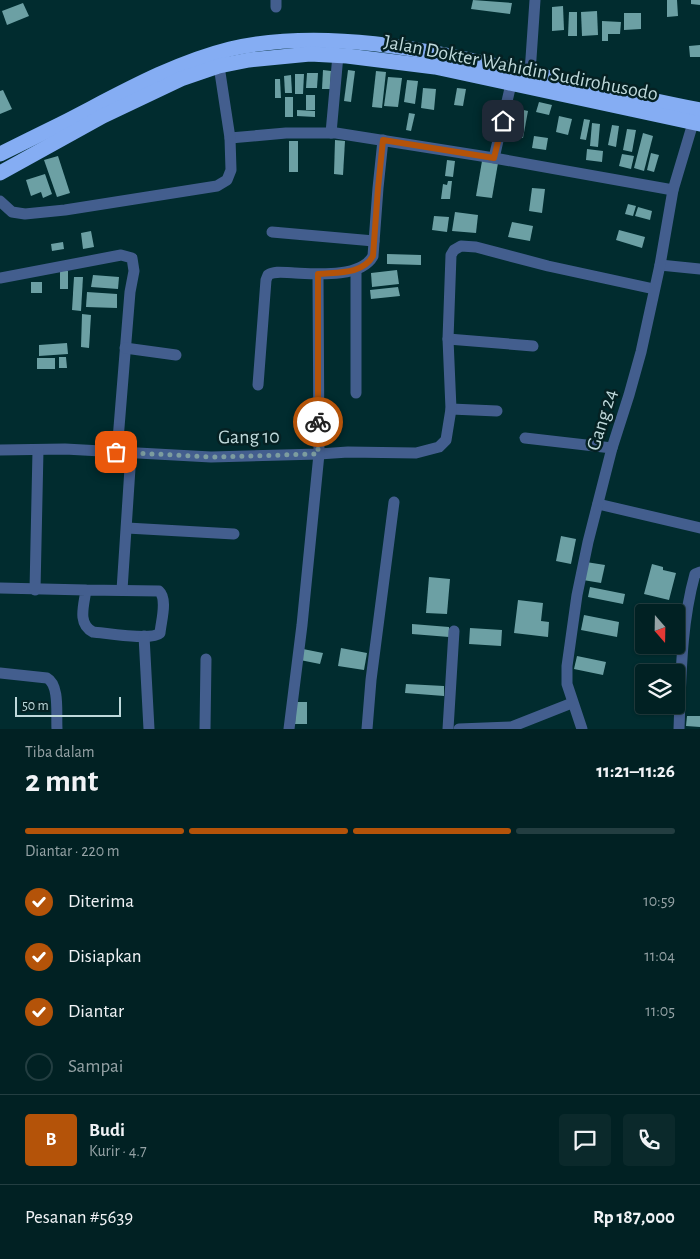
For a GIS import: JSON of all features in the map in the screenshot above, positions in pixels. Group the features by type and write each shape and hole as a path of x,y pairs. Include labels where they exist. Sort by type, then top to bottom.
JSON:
{"highway":[{"name":"Jalan Dokter Wahidin Sudirohusodo","path":"0,154 128,89 182,64 231,49 277,42 329,40 396,46 447,55 530,73 698,119"},
{"name":"Jalan Dokter Wahidin Sudirohusodo","path":"1,170 151,92 181,79 219,66 277,56 338,55 435,67 511,84 698,119"}],"street":[{"path":"530,73 535,0"},
{"path":"331,133 338,55"},
{"path":"0,201 12,212 25,214 82,208 218,186 226,180 231,170 230,138 219,66"},
{"path":"494,158 511,84"},
{"name":"Gang 24","path":"582,729 567,684 567,666 577,595 612,448 641,352 660,265 673,190 698,119"},
{"path":"230,138 286,133 331,133 494,158 673,190"},
{"path":"258,385 266,280 268,275 275,272 318,274 356,270 370,262 373,256 383,140"},
{"path":"272,232 374,241"},
{"name":"Gang 10","path":"0,450 116,452 211,457 348,452 416,453 439,447 446,440 451,409 448,339 451,255 454,250 461,246 476,247 548,266 654,290"},
{"path":"0,278 121,256 132,258 134,271 130,292 116,452"},
{"path":"660,265 700,269"},
{"path":"356,270 356,393"},
{"path":"289,729 302,625 318,454 318,274"},
{"path":"448,339 533,346"},
{"path":"125,348 176,355"},
{"path":"451,409 498,411"},
{"path":"525,438 612,448"},
{"path":"35,590 38,450"},
{"path":"122,590 131,453"},
{"path":"367,729 371,680 394,502"},
{"path":"598,504 700,528"},
{"path":"127,528 234,534"},
{"path":"679,729 684,633 690,592 696,574 700,572"},
{"path":"0,588 35,590 86,590 156,590 162,593 164,599 160,633 154,636 144,636 93,632 89,630 83,619 86,590"},
{"path":"448,729 454,631"},
{"path":"144,636 149,729"},
{"path":"205,729 206,659"},
{"path":"0,673 51,680 55,688 57,729"},
{"path":"459,729 511,728 572,703"}],"building":[{"path":"473,0 512,3 510,14 471,9"},
{"path":"667,0 677,0 678,16 667,17"},
{"path":"691,0 700,0 700,5 691,4"},
{"path":"23,3 29,16 7,25 2,11"},
{"path":"563,6 564,30 552,31 552,7"},
{"path":"597,11 598,35 582,36 581,12"},
{"path":"569,12 577,12 577,36 568,36"},
{"path":"624,13 641,13 641,29 624,30"},
{"path":"602,21 621,22 620,34 608,34 608,41 602,41"},
{"path":"700,45 700,57 690,57 689,46"},
{"path":"323,70 331,71 330,89 322,89"},
{"path":"348,70 355,71 351,102 344,101"},
{"path":"376,71 386,72 382,108 372,107"},
{"path":"307,73 318,73 317,88 306,88"},
{"path":"295,74 304,74 303,94 295,94"},
{"path":"291,75 292,93 285,93 284,76"},
{"path":"388,77 402,78 398,107 384,106"},
{"path":"275,79 280,79 281,98 275,98"},
{"path":"407,80 418,81 415,104 404,102"},
{"path":"423,88 436,89 434,110 421,108"},
{"path":"457,88 466,89 463,106 454,105"},
{"path":"3,90 12,109 0,114 0,91"},
{"path":"306,95 315,95 315,110 306,110"},
{"path":"285,97 293,97 293,117 285,117"},
{"path":"539,102 552,105 549,115 536,112"},
{"path":"519,109 528,111 523,138 514,136"},
{"path":"297,110 315,111 315,117 297,116"},
{"path":"409,113 415,114 411,131 406,130"},
{"path":"559,116 572,119 568,135 556,132"},
{"path":"584,119 590,120 586,140 580,139"},
{"path":"592,123 600,124 598,147 590,146"},
{"path":"612,125 619,126 616,147 608,145"},
{"path":"627,129 636,130 632,152 623,150"},
{"path":"643,133 653,136 644,171 634,168"},
{"path":"534,136 548,138 546,150 532,148"},
{"path":"335,140 345,141 343,175 334,174"},
{"path":"289,141 298,141 298,172 289,172"},
{"path":"587,149 603,151 602,162 586,160"},
{"path":"651,153 659,155 654,172 647,170"},
{"path":"622,154 634,156 631,169 619,166"},
{"path":"58,156 70,193 57,197 44,160"},
{"path":"447,160 455,161 453,177 445,176"},
{"path":"482,161 498,163 492,198 476,196"},
{"path":"45,174 52,194 43,198 41,192 31,196 26,180"},
{"path":"448,181 452,181 450,199 441,199 443,184 447,185"},
{"path":"532,188 545,189 542,213 529,211"},
{"path":"628,204 636,206 633,216 625,214"},
{"path":"638,207 652,211 650,220 635,216"},
{"path":"455,212 478,215 476,233 452,231"},
{"path":"434,216 449,217 447,232 432,230"},
{"path":"512,222 533,226 530,241 508,237"},
{"path":"619,230 645,237 642,248 616,240"},
{"path":"91,231 94,247 83,249 81,233"},
{"path":"63,242 64,249 52,251 51,244"},
{"path":"387,254 421,255 421,265 387,264"},
{"path":"397,270 399,284 372,287 371,273"},
{"path":"60,271 68,271 68,289 60,289"},
{"path":"93,275 119,277 118,289 91,287"},
{"path":"74,277 83,277 81,311 72,310"},
{"path":"31,282 42,282 42,293 31,293"},
{"path":"398,287 400,296 371,299 370,290"},
{"path":"87,292 117,294 117,308 86,307"},
{"path":"82,314 91,315 89,348 81,347"},
{"path":"67,343 68,354 39,356 39,345"},
{"path":"59,357 66,357 67,368 59,368"},
{"path":"37,358 55,358 55,369 37,369"},
{"path":"561,536 576,539 571,564 556,561"},
{"path":"586,562 605,565 601,583 583,580"},
{"path":"652,564 663,567 663,570 676,573 669,600 644,594"},
{"path":"429,577 450,579 447,614 426,613"},
{"path":"590,587 625,594 623,604 588,597"},
{"path":"518,600 543,603 541,621 549,622 548,637 514,633"},
{"path":"584,615 619,622 617,637 581,630"},
{"path":"412,624 449,627 449,637 412,634"},
{"path":"470,628 502,630 501,646 469,644"},
{"path":"341,648 367,653 364,670 338,666"},
{"path":"303,649 323,653 320,664 300,660"},
{"path":"577,656 606,662 603,675 574,669"},
{"path":"406,684 444,686 444,696 405,693"},
{"path":"296,702 307,702 307,724 295,724"},
{"path":"687,716 700,716 700,727 686,726"}],"way so far":[{"path":"116,452 211,457 318,454 318,422"}],"route":[{"path":"318,422 318,274 356,270 370,262 373,256 374,225 383,140 494,158 503,121"}]}
